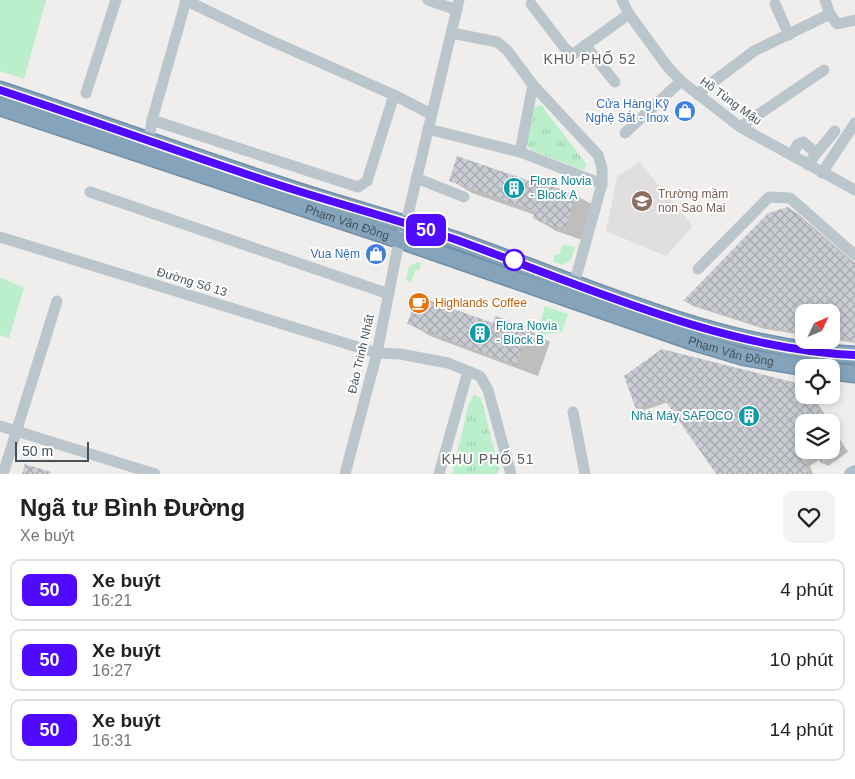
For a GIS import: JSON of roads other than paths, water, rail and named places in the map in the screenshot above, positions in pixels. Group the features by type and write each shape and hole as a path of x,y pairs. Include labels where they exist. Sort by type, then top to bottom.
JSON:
{"highway":[{"name":"Phạm Văn Đồng","path":"0,90 290,189 406,223 671,317 749,340 818,352 855,355"},
{"name":"Phạm Văn Đồng","path":"0,107 400,240 697,343 744,357 795,366"},
{"path":"840,373 854,376"}],"main road":[{"path":"851,474 855,472"}],"street":[{"path":"86,93 116,0"},
{"path":"149,140 152,120 185,0 432,114"},
{"path":"406,223 458,5 428,0"},
{"name":"Hồ Tùng Mậu","path":"622,0 629,14 667,66 681,81 740,127 792,155 811,160 822,173 855,190"},
{"path":"825,0 830,14 837,24 855,20"},
{"path":"531,4 572,55 629,14"},
{"path":"775,4 789,35"},
{"path":"697,94 754,51 830,14"},
{"path":"452,33 497,42 507,50 533,85 598,155 602,168 602,184 574,284"},
{"path":"585,46 615,82"},
{"path":"740,127 824,70"},
{"path":"625,133 681,81"},
{"path":"520,152 533,85"},
{"path":"152,120 358,187 367,181 394,95"},
{"path":"822,173 855,123"},
{"path":"428,129 520,152 602,184"},
{"path":"811,160 835,131"},
{"path":"792,155 798,144 803,142 814,150 811,160"},
{"path":"416,178 464,198"},
{"path":"90,192 389,294"},
{"path":"698,269 769,197 790,198 855,255"},
{"name":"Đào Trinh Nhất","path":"345,474 377,353 400,240 406,223"},
{"name":"Đường Số 13","path":"0,237 377,353 400,354 448,363 468,371"},
{"path":"3,474 57,301"},
{"path":"439,474 468,371 480,376 488,390 511,474"},
{"path":"573,412 585,474"},
{"path":"0,426 155,474"}],"place":[{"name":"Cửa Hàng Kỹ Nghệ Sắt - Inox","path":"685,111"},
{"name":"Flora Novia - Block A","path":"514,188"},
{"name":"Trường mầm non Sao Mai","path":"642,201"},
{"name":"Vua Nệm","path":"376,254"},
{"name":"Highlands Coffee","path":"419,303"},
{"name":"Flora Novia - Block B","path":"480,333"},
{"name":"Nhà Máy SAFOCO","path":"749,416"}],"district":[{"name":"KHU PHỐ 52","path":"590,59"},
{"name":"KHU PHỐ 51","path":"488,459"}]}
